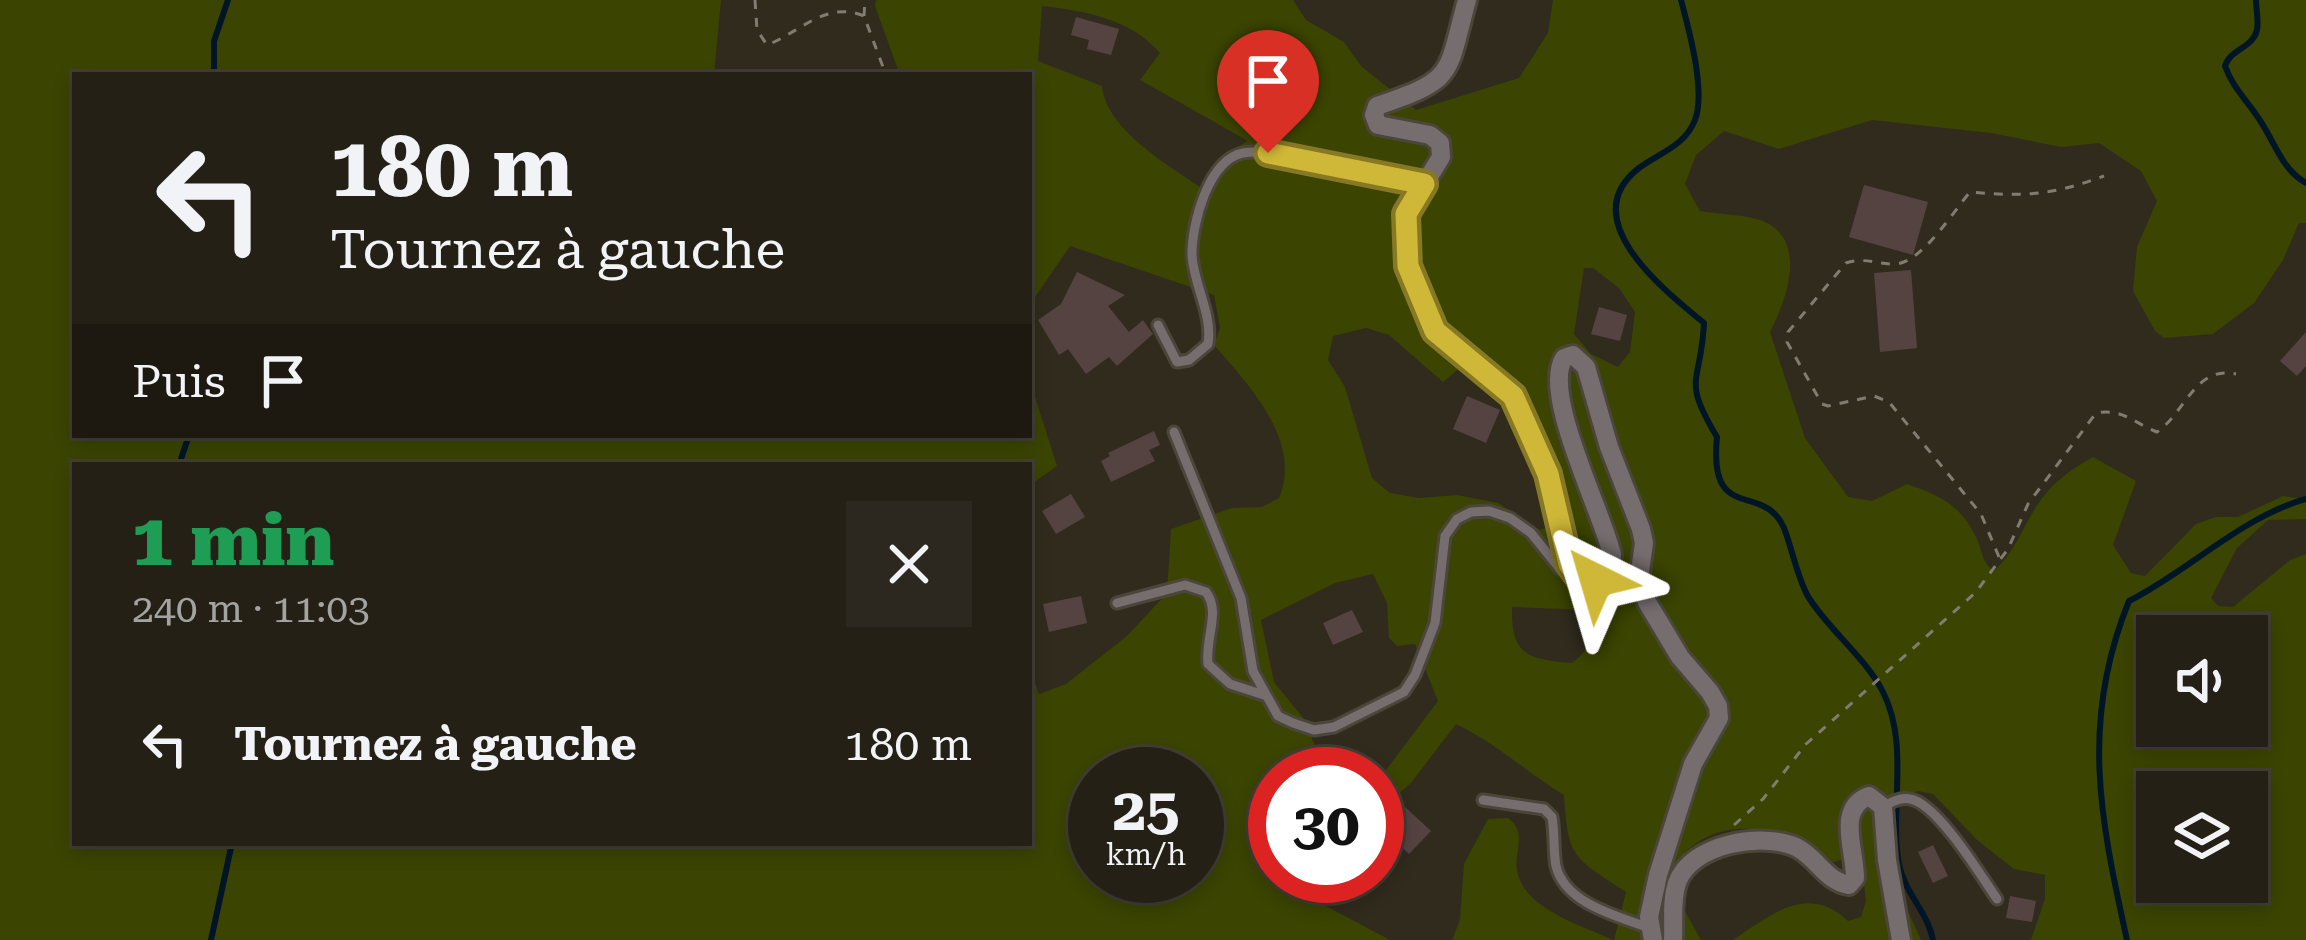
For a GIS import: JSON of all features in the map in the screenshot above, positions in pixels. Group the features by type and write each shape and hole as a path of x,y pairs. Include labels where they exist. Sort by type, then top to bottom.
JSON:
{"street":[{"path":"1467,0 1448,71 1432,86 1377,106 1374,116 1378,125 1430,135 1440,143 1441,158 1406,214 1408,266 1435,331 1513,396 1548,474 1569,564 1580,579 1590,581 1606,574 1612,555 1576,457 1562,393 1559,364 1574,355 1586,367 1609,447 1641,529 1639,578 1647,602 1680,657 1718,706 1716,727 1693,764 1658,875 1651,934"},
{"path":"1673,940 1677,883 1693,864 1717,850 1760,839 1783,842 1814,859 1830,878 1849,885 1855,878 1850,809 1869,796 1894,802 1887,860 1901,940"}],"lane":[{"path":"1158,325 1177,362 1189,360 1208,344 1192,248 1197,219 1218,169 1239,153 1268,153 1424,184"},
{"path":"1174,432 1241,598 1253,671 1264,695 1279,716 1314,730 1334,727 1404,692 1435,623 1448,527 1471,512 1489,511 1510,518 1531,533 1554,566 1560,569 1569,564"},
{"path":"1118,604 1185,585 1206,592 1214,612 1206,641 1208,664 1230,685 1264,695"},
{"path":"1483,800 1544,809 1552,817 1556,868 1574,893 1651,934"},
{"path":"1894,802 1922,803 1997,899"}],"path":[{"path":"755,0 757,29 767,45 814,17 836,12 864,16"},
{"path":"865,0 864,16 885,72"},
{"path":"2000,559 1981,514 1910,424 1889,402 1874,396 1822,404 1787,341 1788,332 1846,263 1912,260 1970,192 2020,197 2060,192 2104,176"},
{"path":"1717,850 1721,839 1763,799 1806,744 1976,592 2000,559 2028,503 2096,413 2126,414 2158,432 2207,376 2221,370 2236,374"}],"green space":[{"path":"0,0 721,0 714,72 72,72 72,438 1032,438 1032,387 1057,466 1032,484 1032,462 72,462 72,846 1032,846 1032,674 1039,694 1066,684 1127,636 1167,593 1171,529 1232,508 1262,507 1279,498 1284,456 1269,416 1214,345 1220,328 1214,295 1070,246 1032,302 1032,72 899,72 876,0 1293,0 1306,20 1344,42 1361,66 1416,110 1519,78 1548,33 1553,0 2306,0 2306,223 2299,223 2283,260 2254,303 2213,334 2164,338 2155,331 2133,291 2137,247 2157,201 2141,171 2099,143 2061,147 1991,133 1872,120 1779,149 1724,131 1696,155 1685,184 1700,211 1762,221 1781,234 1790,260 1789,275 1770,332 1805,438 1848,497 1872,501 1907,484 1939,497 1963,516 1994,571 2048,491 2093,457 2136,481 2113,545 2131,573 2145,576 2196,524 2216,517 2238,517 2283,496 2306,499 2306,519 2268,520 2237,548 2211,598 2218,606 2233,607 2290,560 2306,554 2306,940 2031,940 2045,899 2045,875 2014,869 1977,840 1933,794 1918,791 1883,800 1893,878 1921,940 1733,940 1790,906 1819,904 1848,921 1861,917 1866,901 1861,855 1833,862 1783,835 1745,829 1708,836 1687,850 1665,876 1701,940 1614,940 1626,892 1584,863 1571,845 1564,795 1456,724 1404,789 1403,747 1438,701 1415,644 1397,646 1389,638 1387,603 1373,574 1335,583 1261,620 1274,682 1304,719 1316,747 1248,747 1248,903 1320,903 1390,940 0,940","holes":["1042,6 1122,25 1148,41 1160,53 1140,80 1248,141 1220,157 1203,189 1127,132 1106,102 1102,86 1038,61","1584,268 1593,268 1619,288 1635,312 1630,352 1618,367 1591,354 1574,334","1366,328 1389,335 1443,382 1478,353 1498,366 1515,383 1540,425 1573,519 1540,530 1498,503 1457,495 1419,498 1390,493 1372,478 1345,387 1328,360 1333,336","1512,607 1588,610 1589,640 1584,652 1572,663 1525,652 1515,636"]},
{"path":"1508,818 1517,830 1517,870 1530,895 1556,914 1613,940 1452,940 1460,920 1464,864 1488,819"}],"building":[{"path":"1076,17 1119,29 1111,55 1087,49 1089,40 1071,35"},
{"path":"1864,185 1928,202 1913,255 1849,237"},
{"path":"1911,270 1917,348 1880,352 1874,273"},
{"path":"1077,272 1125,295 1108,306 1129,332 1143,320 1153,334 1117,366 1109,357 1086,374 1068,349 1059,355 1038,320 1061,304"},
{"path":"1599,307 1627,315 1620,341 1591,334"},
{"path":"2306,332 2306,366 2297,376 2280,361"},
{"path":"1467,396 1500,410 1486,443 1453,429"},
{"path":"1154,431 1160,445 1149,450 1155,461 1111,482 1101,461"},
{"path":"1071,494 1085,517 1056,534 1042,511"},
{"path":"1081,596 1087,623 1049,632 1043,604"},
{"path":"1352,610 1363,632 1333,645 1323,623"},
{"path":"1404,806 1431,831 1409,854 1404,849"},
{"path":"1933,845 1948,876 1933,883 1918,852"},
{"path":"2010,896 2036,901 2032,922 2006,918"}],"waterway":[{"path":"214,72 214,41 228,0"},
{"path":"1681,0 1698,77 1695,120 1678,143 1639,168 1621,188 1616,209 1620,231 1649,273 1704,323 1696,391 1717,437 1721,482 1729,492 1775,514 1809,598 1883,692 1895,734 1899,865 1933,940"},
{"path":"2256,0 2255,36 2225,66 2285,164 2306,183"},
{"path":"180,462 188,438"},
{"path":"2127,940 2103,811 2100,729 2104,687 2129,601 2259,518 2306,499"},
{"path":"211,940 231,846"}],"route":[{"path":"1268,153 1424,184 1406,214 1405,232 1408,266 1435,331 1513,396 1548,474 1569,564 1580,579 1596,580"}]}
